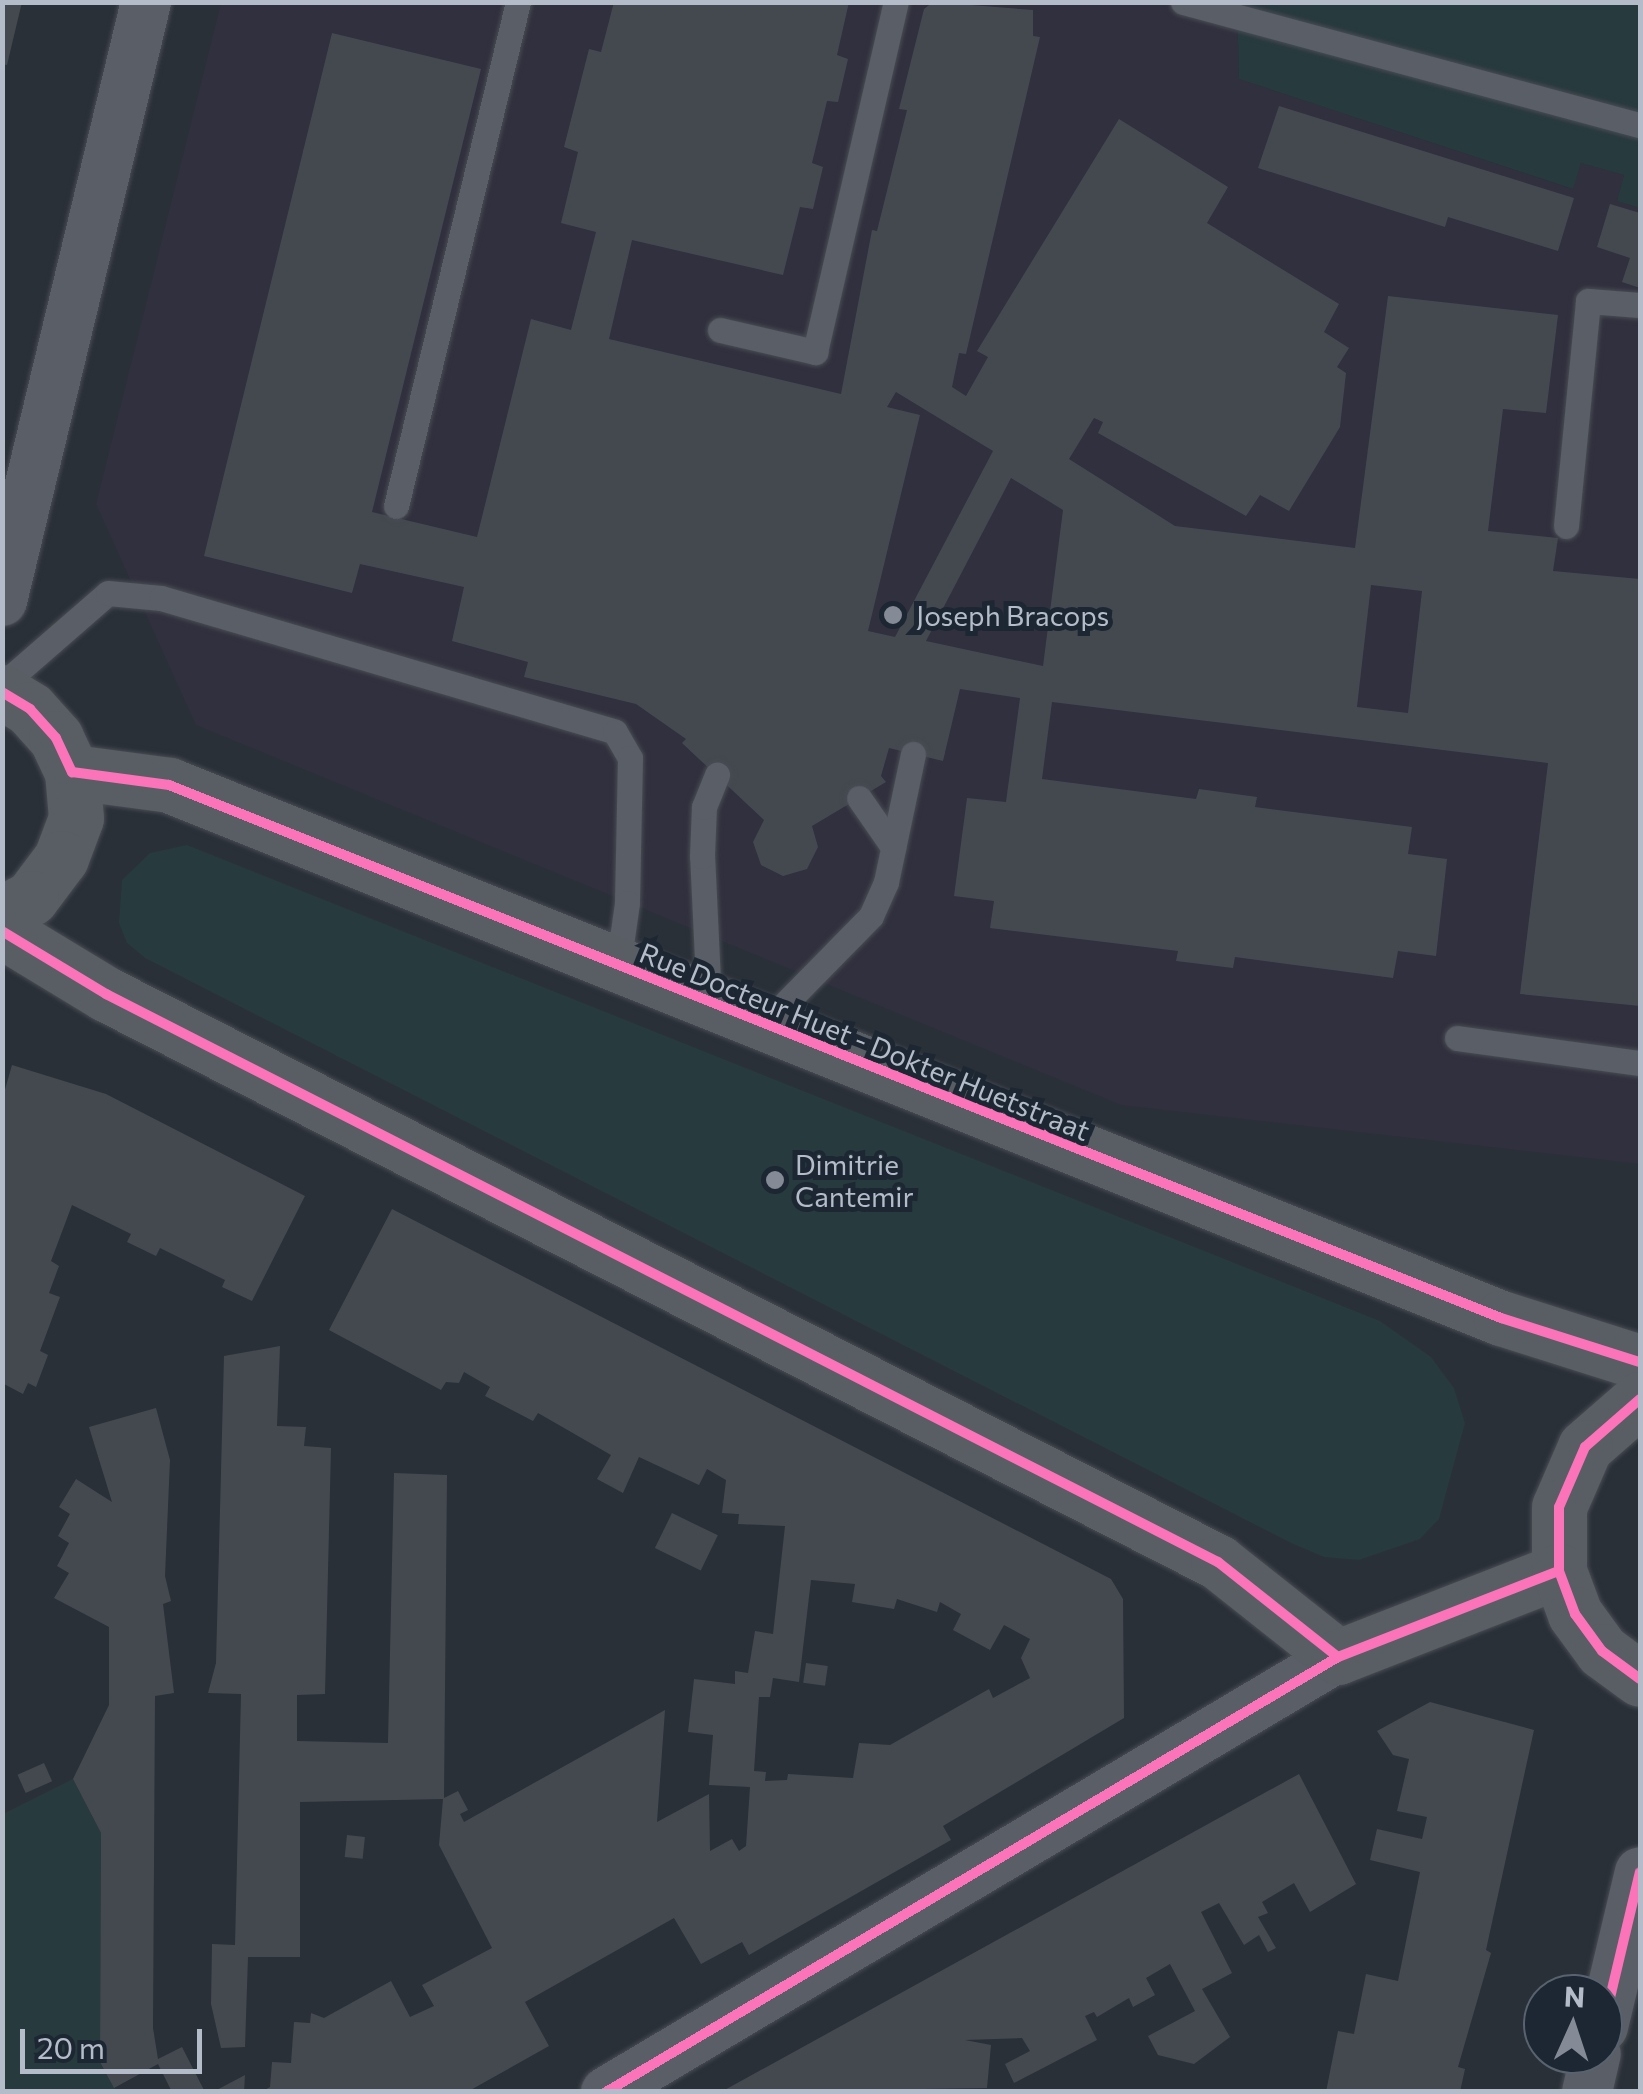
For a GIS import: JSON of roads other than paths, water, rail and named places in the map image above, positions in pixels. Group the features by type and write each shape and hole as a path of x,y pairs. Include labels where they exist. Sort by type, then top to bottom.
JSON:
{"street":[{"path":"2,601 146,2"},
{"path":"2,689 30,710 56,738 72,772 76,818 62,858 31,898 2,914"},
{"name":"Rue Docteur Huet - Dokter Huetstraat","path":"72,772 169,784 1501,1318 1640,1362"},
{"path":"2,931 106,994 1218,1562 1338,1657"},
{"path":"1640,1399 1584,1447 1559,1506 1560,1571 1575,1614 1602,1650 1640,1678"},
{"path":"606,2092 1338,1657 1560,1571"},
{"path":"1616,1974 1640,1872"}],"lane":[{"path":"396,506 518,2"},
{"path":"720,330 815,352 896,2"},
{"path":"1183,2 1640,125"},
{"path":"1566,526 1588,301 1640,305"},
{"path":"2,689 108,593 161,598 615,732 630,758 627,903 618,966"},
{"path":"765,1024 871,916 893,847 914,754"},
{"path":"709,1002 702,856 704,806 717,775"},
{"path":"858,798 893,847"},
{"path":"1456,1038 1640,1063"}],"place":[{"name":"Joseph Bracops","path":"893,615"},
{"name":"Dimitrie Cantemir","path":"775,1180"}]}
